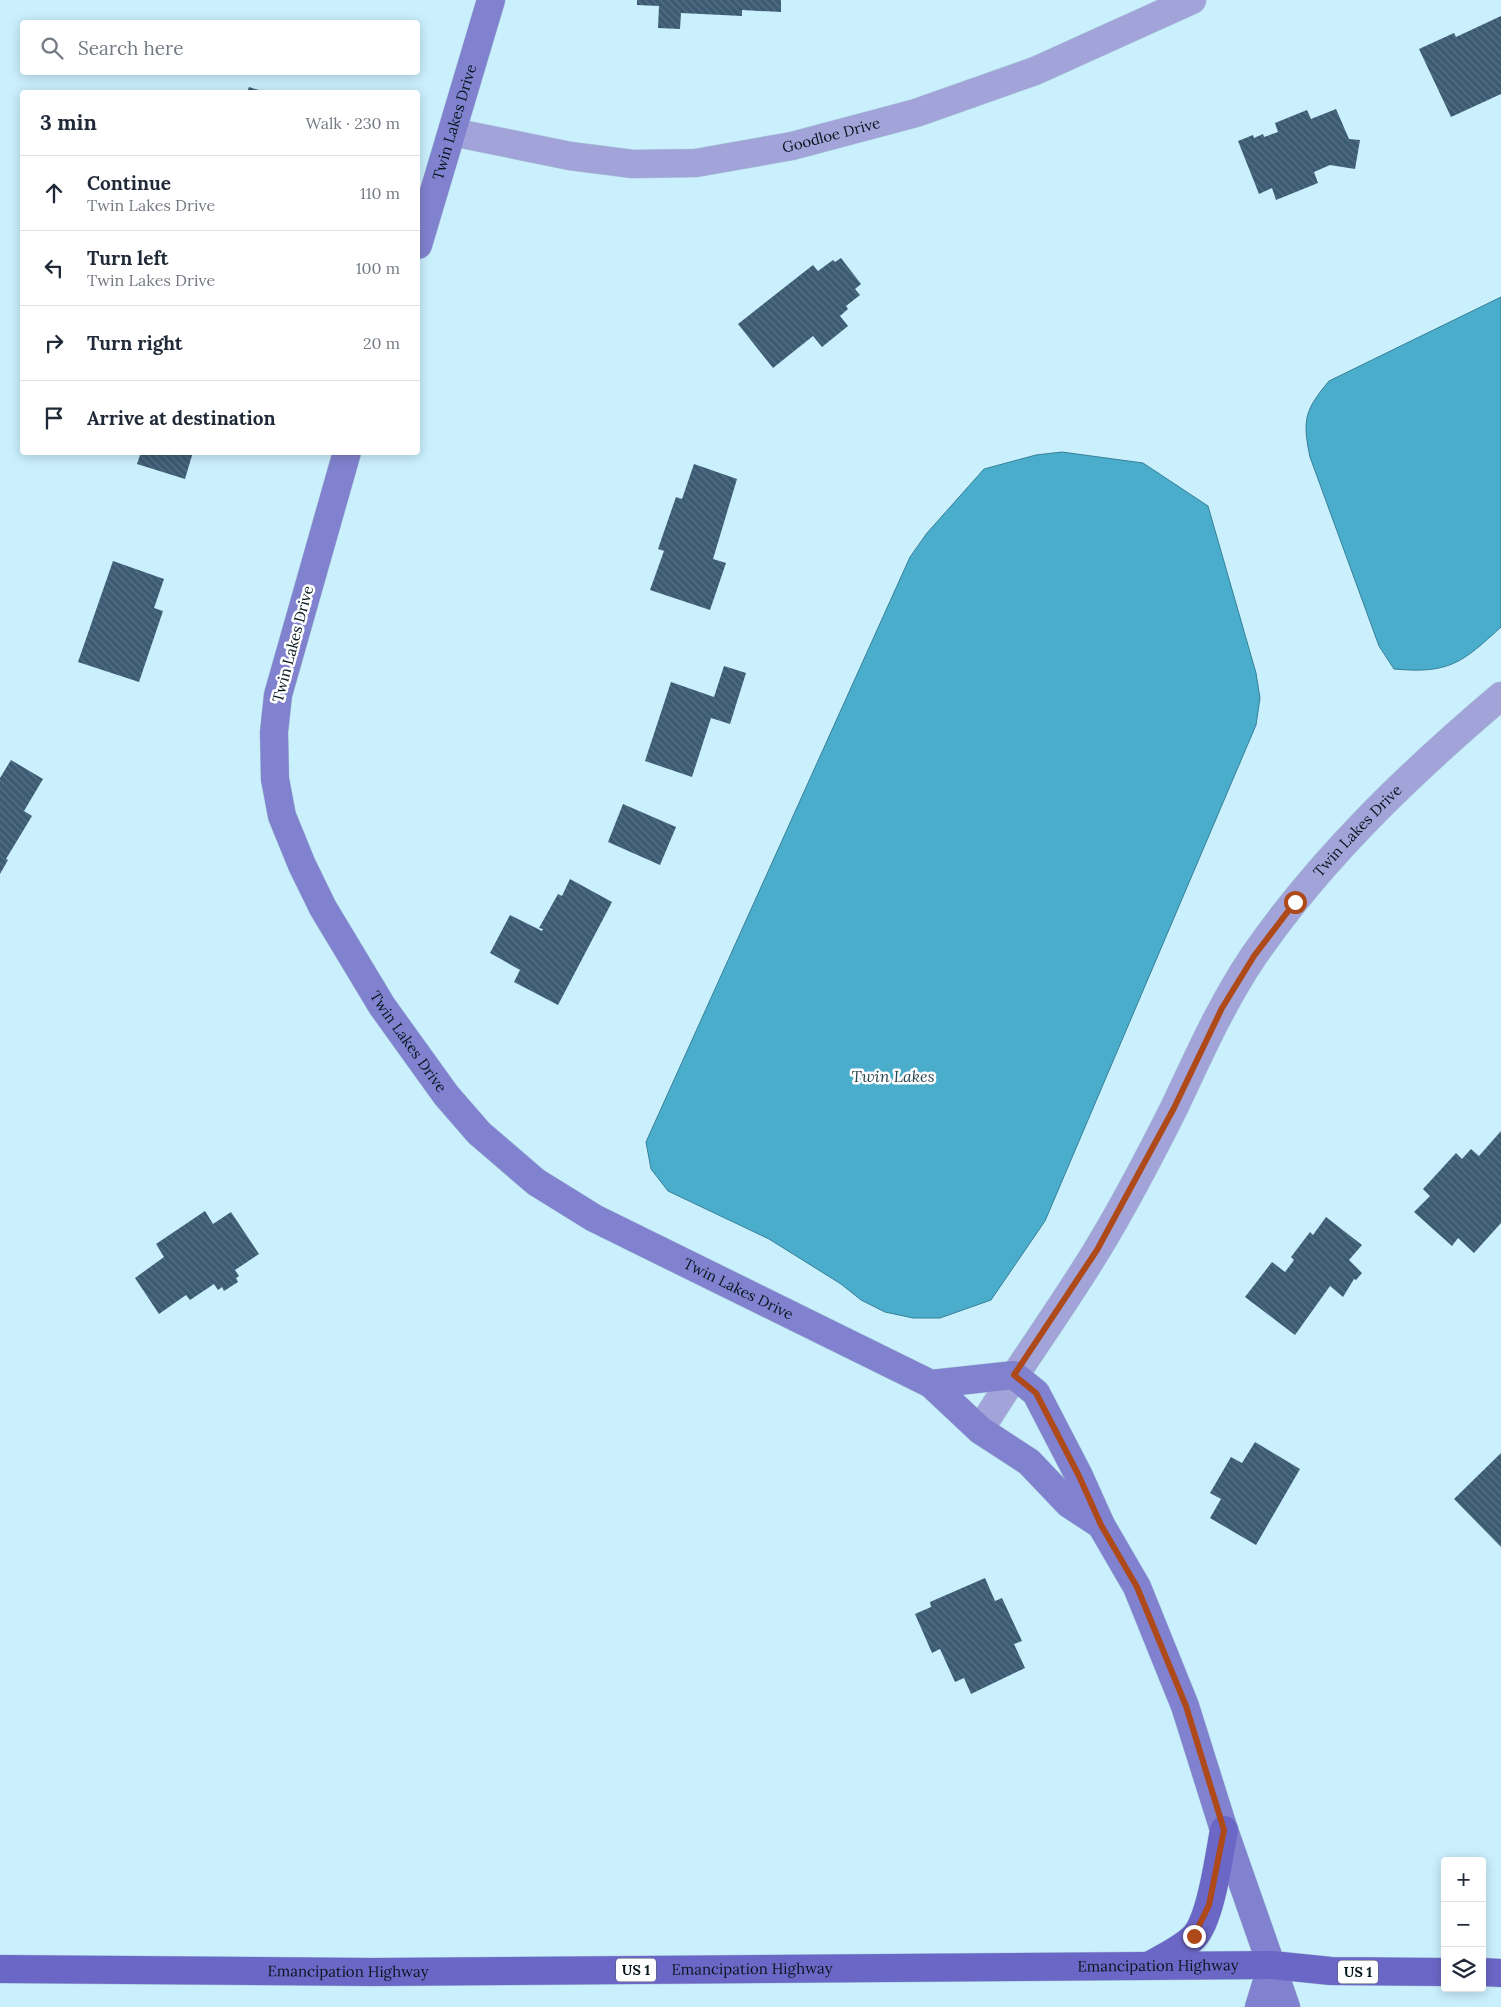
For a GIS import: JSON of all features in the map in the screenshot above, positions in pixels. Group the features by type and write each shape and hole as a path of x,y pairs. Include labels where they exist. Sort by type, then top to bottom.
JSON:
{"main road":[{"path":"1146,1967 1169,1955 1194,1936 1209,1905 1224,1830"},
{"name":"Emancipation Highway","path":"0,1969 374,1972 1272,1965 1331,1971 1441,1972"},
{"path":"1486,1972 1501,1972"}],"street":[{"name":"Twin Lakes Drive","path":"420,238 491,0"},
{"name":"Goodloe Drive","path":"452,132 570,156 633,164 696,163 783,148 916,113 1034,71 1192,0"},
{"name":"Twin Lakes Drive","path":"346,455 278,695 274,732 275,779 282,816 302,865 323,908 382,1006 446,1095 478,1133 536,1182 594,1218 931,1384 980,1430 1029,1462 1069,1504 1101,1525"},
{"name":"Twin Lakes Drive","path":"980,1430 1097,1250 1174,1108 1222,1008 1254,956 1309,884 1378,809 1451,739 1501,696"},
{"name":"Twin Lakes Drive","path":"1014,1375 1036,1393 1079,1476 1101,1525 1137,1587 1186,1706 1224,1830 1286,2007"},
{"path":"931,1384 1014,1375"},
{"path":"1259,2007 1272,1965"}],"water":[{"path":"1501,297 1501,627 1476,649 1454,663 1428,670 1394,669 1379,646 1310,457 1306,424 1310,408 1329,381"},
{"name":"Twin Lakes","path":"1062,452 1143,463 1208,506 1256,673 1260,698 1256,725 1045,1221 991,1300 940,1318 913,1318 885,1312 861,1300 841,1284 769,1239 668,1191 651,1169 646,1142 910,557 927,533 984,469 1036,455"}],"building":[{"path":"637,0 781,0 781,12 742,10 742,16 681,13 680,29 658,28 659,6 637,5"},
{"path":"1501,16 1501,94 1451,117 1419,49 1454,33 1456,37"},
{"path":"249,87 259,90 248,90"},
{"path":"1336,109 1349,139 1360,140 1355,169 1330,165 1314,172 1318,183 1276,200 1272,188 1259,194 1238,141 1253,135 1254,138 1263,134 1264,137 1278,132 1275,123 1307,110 1311,119"},
{"path":"841,258 861,284 855,289 860,295 846,306 848,309 840,316 848,326 822,347 813,336 773,368 738,324 813,265 818,271 833,260 835,262"},
{"path":"140,455 192,455 185,479 137,464"},
{"path":"694,464 737,479 713,559 726,563 710,610 650,590 664,551 658,549 676,497 682,499"},
{"path":"113,561 164,579 154,608 163,611 139,682 78,662"},
{"path":"724,666 746,673 730,724 711,718 692,777 645,761 671,682 714,697"},
{"path":"11,760 43,779 24,811 32,816 6,859 8,860 0,874 0,778"},
{"path":"623,804 676,827 660,865 608,842"},
{"path":"570,879 612,902 558,1005 514,982 520,970 490,953 510,915 542,931 543,929 539,928 558,894 562,896"},
{"path":"1501,1131 1501,1223 1474,1253 1458,1238 1452,1246 1414,1212 1430,1196 1423,1189 1456,1153 1462,1159 1471,1149 1479,1156"},
{"path":"205,1211 213,1224 231,1212 259,1254 235,1270 239,1276 236,1278 238,1282 224,1291 222,1287 218,1290 214,1284 190,1300 186,1295 159,1314 135,1278 164,1257 156,1244"},
{"path":"1326,1217 1362,1245 1349,1260 1362,1273 1356,1280 1354,1279 1343,1297 1330,1286 1295,1335 1245,1297 1272,1262 1285,1272 1294,1260 1291,1257 1310,1232 1313,1235"},
{"path":"1255,1442 1300,1469 1256,1545 1210,1518 1221,1499 1210,1493 1231,1457 1242,1463"},
{"path":"1501,1453 1501,1547 1454,1499"},
{"path":"985,1578 995,1601 1002,1598 1022,1641 1014,1644 1025,1668 971,1694 964,1678 955,1682 940,1649 932,1653 915,1614 931,1607 930,1602"}],"route":[{"path":"1194,1936 1209,1905 1224,1830 1186,1706 1137,1587 1101,1525 1079,1476 1036,1393 1014,1375 1097,1250 1174,1108 1222,1008 1254,956 1295,902"}]}
